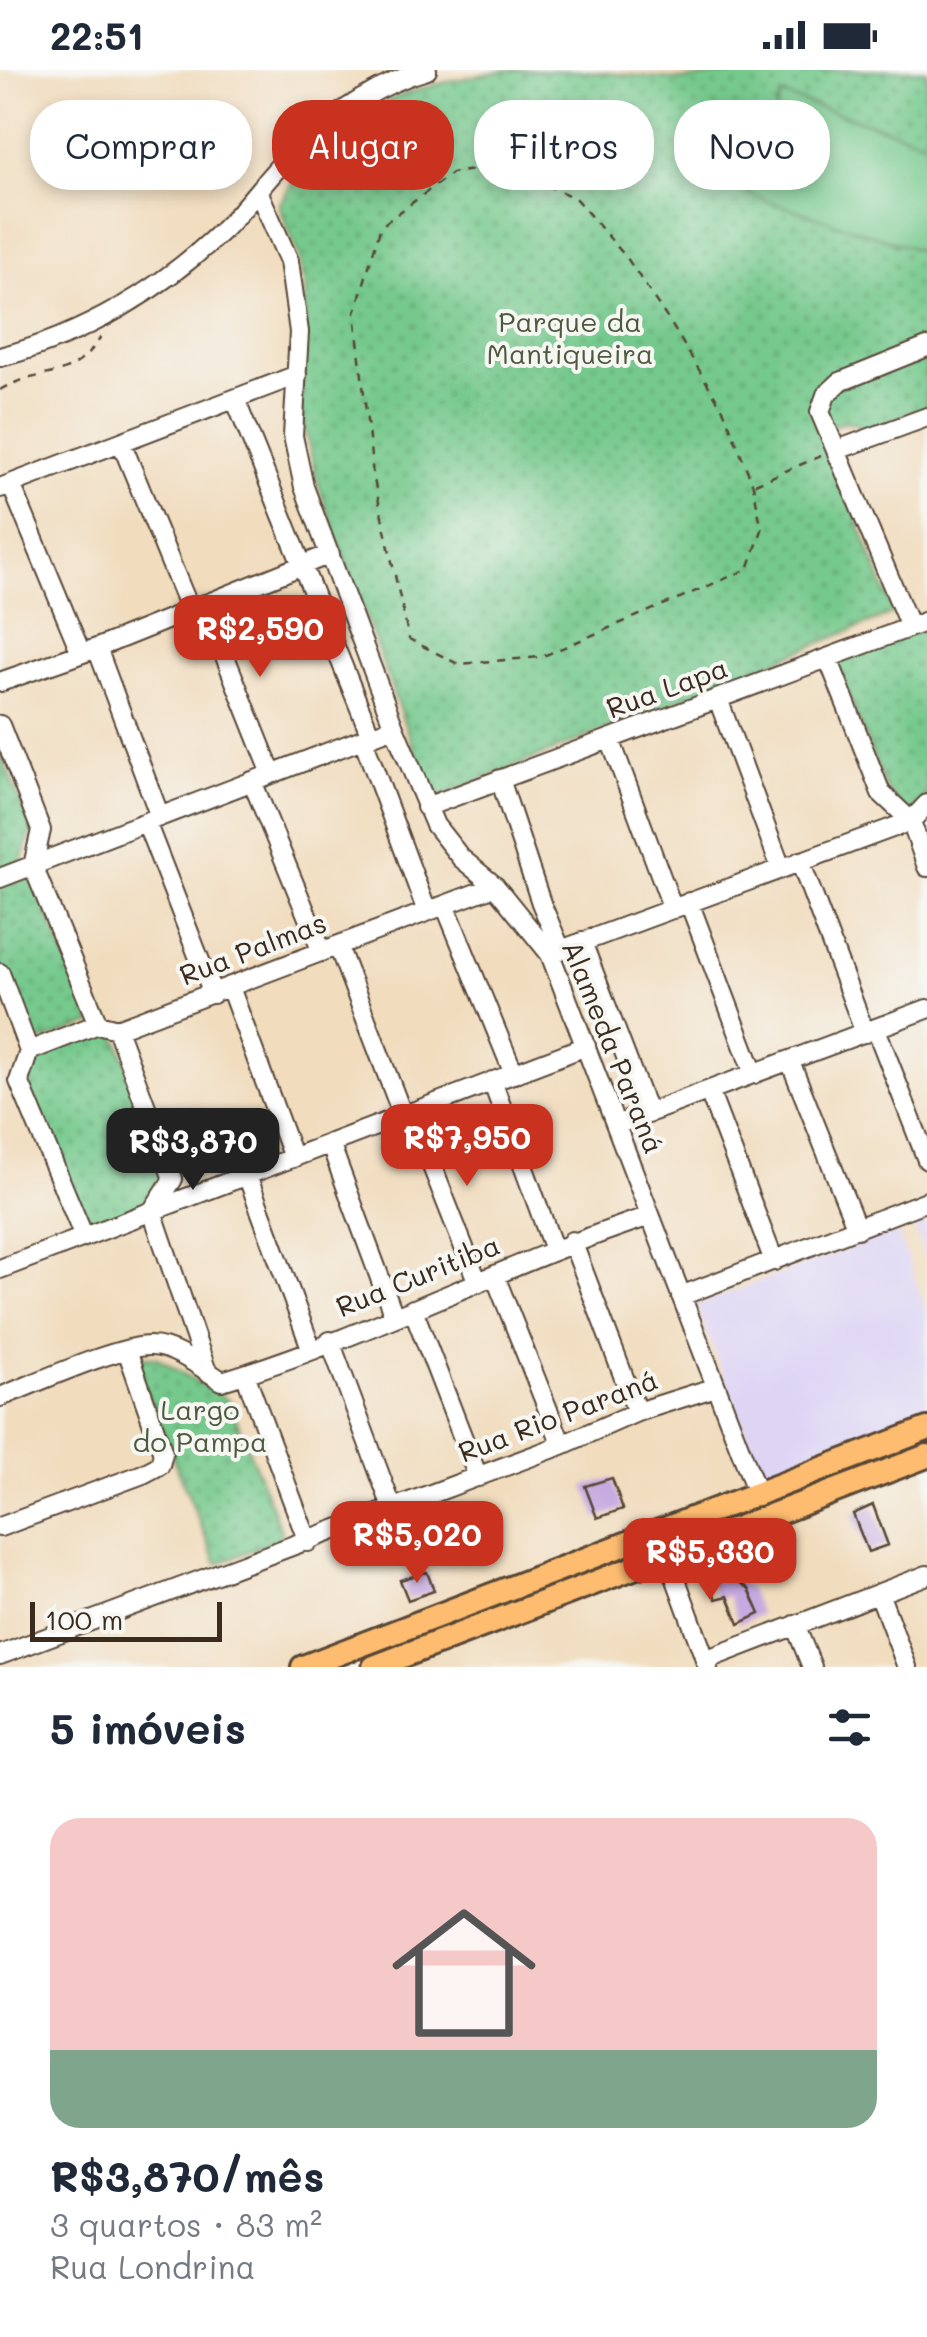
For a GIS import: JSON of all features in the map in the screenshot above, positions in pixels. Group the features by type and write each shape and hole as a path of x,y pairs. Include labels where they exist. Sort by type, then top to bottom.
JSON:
{"main road":[{"path":"302,1667 927,1428"},
{"path":"374,1667 927,1456"},
{"path":"643,1536 638,1546 640,1555 658,1558"}],"street":[{"path":"0,357 25,351 101,319 164,280 222,231 300,144 347,110 412,74 427,70"},
{"name":"Alameda Paraná","path":"258,193 289,261 299,332 293,436 304,486 394,727 426,807 462,858 496,886 555,952 586,1046 757,1493"},
{"path":"923,623 820,412 826,394 840,382 927,348"},
{"path":"293,1158 153,820 89,651 5,486 297,376"},
{"path":"234,399 367,737 427,912"},
{"path":"837,450 927,417"},
{"path":"121,442 272,774"},
{"path":"0,682 89,651 330,554"},
{"name":"Rua Lapa","path":"426,807 923,623"},
{"path":"828,658 881,793 911,820 927,867"},
{"path":"718,698 781,868"},
{"path":"0,725 40,830 32,866 98,1024"},
{"path":"0,878 394,727"},
{"path":"610,739 754,1074"},
{"path":"500,779 555,952 911,820 927,804"},
{"path":"252,782 562,1446"},
{"path":"800,861 927,1160"},
{"name":"Rua Palmas","path":"117,1029 496,886"},
{"path":"446,905 514,1074"},
{"path":"582,942 648,1114"},
{"path":"0,974 28,1050 20,1081 84,1237"},
{"path":"616,1126 927,1009"},
{"path":"28,1050 98,1024 117,1029 173,1180 152,1211"},
{"path":"0,1269 586,1046"},
{"path":"790,1061 857,1228"},
{"path":"492,1081 554,1250"},
{"path":"708,1091 774,1260"},
{"path":"330,1144 394,1316"},
{"path":"247,1175 311,1348"},
{"path":"681,1296 927,1202"},
{"path":"152,1211 207,1372"},
{"name":"Rua Curitiba","path":"207,1372 222,1381 245,1374 487,1280 572,1241 650,1216"},
{"path":"572,1241 637,1412"},
{"path":"413,1308 478,1478"},
{"path":"330,1341 392,1510"},
{"path":"0,1397 127,1350 153,1345 207,1372"},
{"path":"0,1527 160,1465 163,1452 127,1350"},
{"path":"245,1374 308,1542"},
{"name":"Rua Rio Paraná","path":"0,1655 562,1446 637,1412 716,1387"},
{"path":"658,1558 707,1663 927,1575"},
{"path":"879,1594 908,1667"},
{"path":"795,1625 812,1667"}],"path":[{"path":"502,166 574,198 626,258 673,327 724,412 754,485 762,530 748,569 541,657 458,664 410,639 373,476 356,313 382,226 452,172 502,166"},
{"path":"0,390 76,365 102,334"},
{"path":"754,485 837,450"}],"shaded area":[{"path":"927,1204 927,1263 908,1211"},
{"path":"897,1230 927,1312 927,1418 763,1475 696,1305"}],"green space":[{"name":"Parque da Mantiqueira","path":"506,70 583,71 684,80 758,70 927,70 927,407 869,429 846,421 822,429 894,613 441,796 425,781 319,487 300,411 305,289 298,254 279,205 288,190 454,190 454,100 390,100 454,80"},
{"path":"830,111 927,142 927,253 749,195 751,190 830,190"},
{"path":"922,628 927,638 927,797 909,814 886,789 835,660"},
{"path":"0,752 32,830 22,862 0,869"},
{"path":"30,871 93,1023 31,1045 0,960 0,883"},
{"path":"97,1028 115,1032 169,1177 148,1208 86,1232 25,1081 31,1054"},
{"name":"Largo do Pampa","path":"145,1357 156,1357 229,1401 282,1533 279,1539 217,1564 135,1366"}],"building":[{"path":"612,1478 623,1509 597,1518 585,1486"},
{"path":"873,1505 888,1545 868,1552 853,1514"},
{"path":"731,1556 741,1583 749,1589 760,1614 739,1624 728,1596 716,1599 703,1565"},
{"path":"427,1572 434,1591 408,1600 400,1580"}]}
